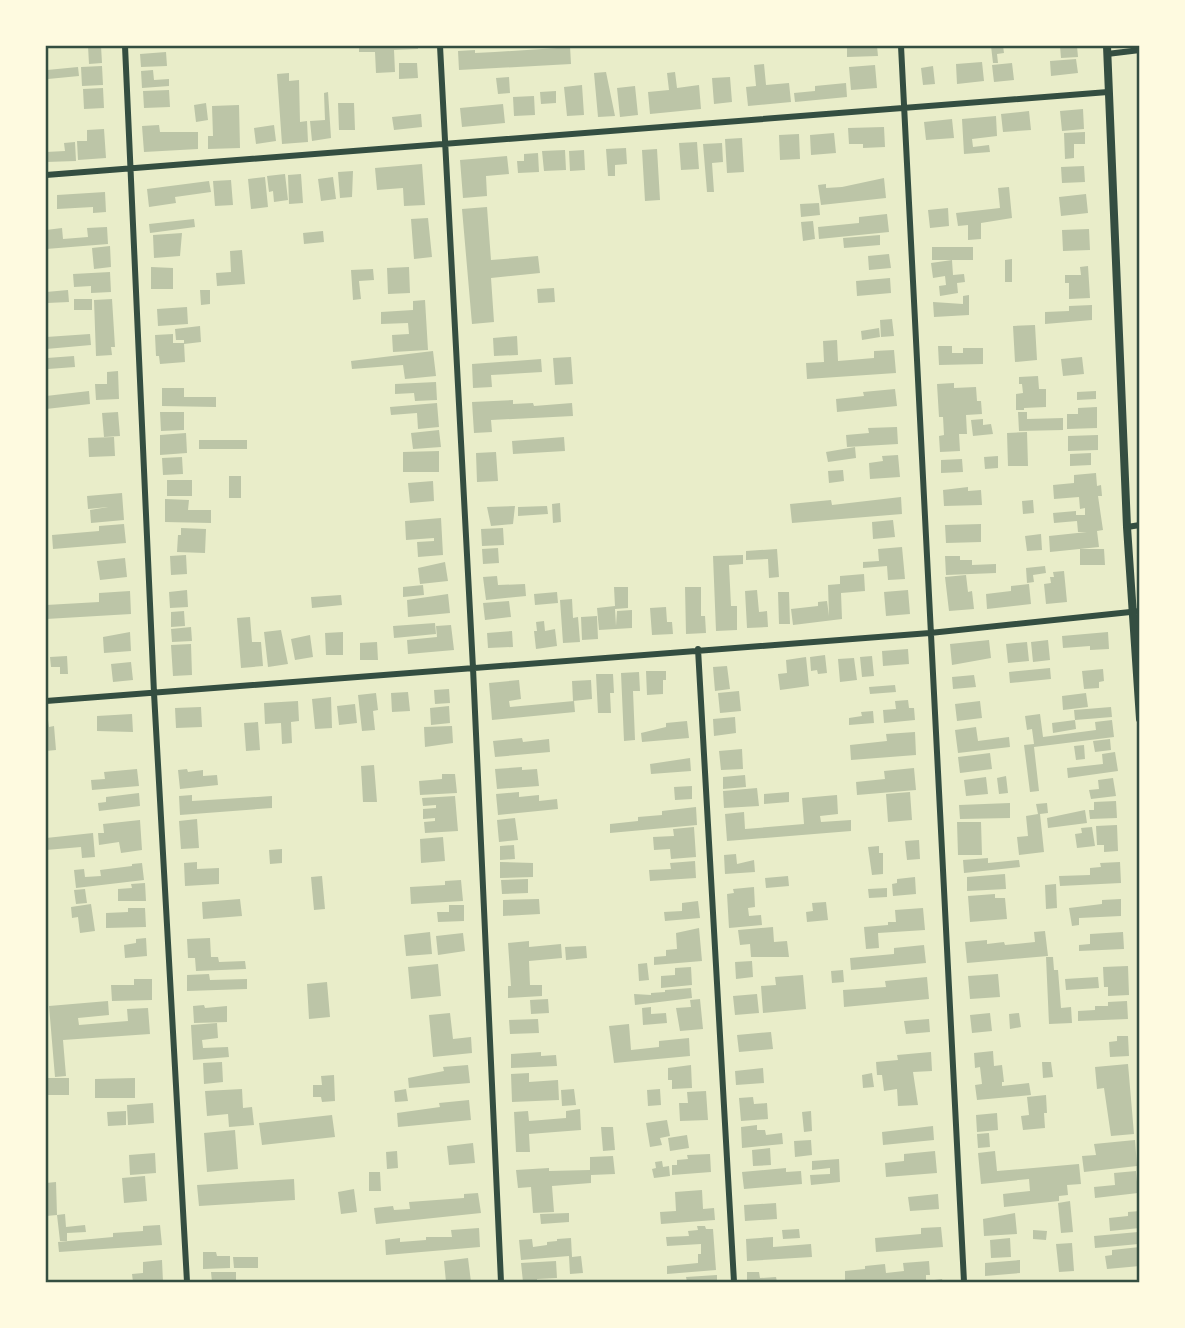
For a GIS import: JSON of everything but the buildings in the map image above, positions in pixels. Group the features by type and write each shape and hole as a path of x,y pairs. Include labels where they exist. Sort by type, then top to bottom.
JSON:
{"street":[{"path":"125,46 154,694 187,1283"},
{"path":"440,46 502,1283"},
{"path":"901,46 964,1283"},
{"path":"1139,50 1107,50 1128,527 1136,611 1139,719"},
{"path":"46,176 1108,92"},
{"path":"1128,527 1139,525"},
{"path":"46,701 930,633 1136,611"},
{"path":"698,649 734,1283"}]}
